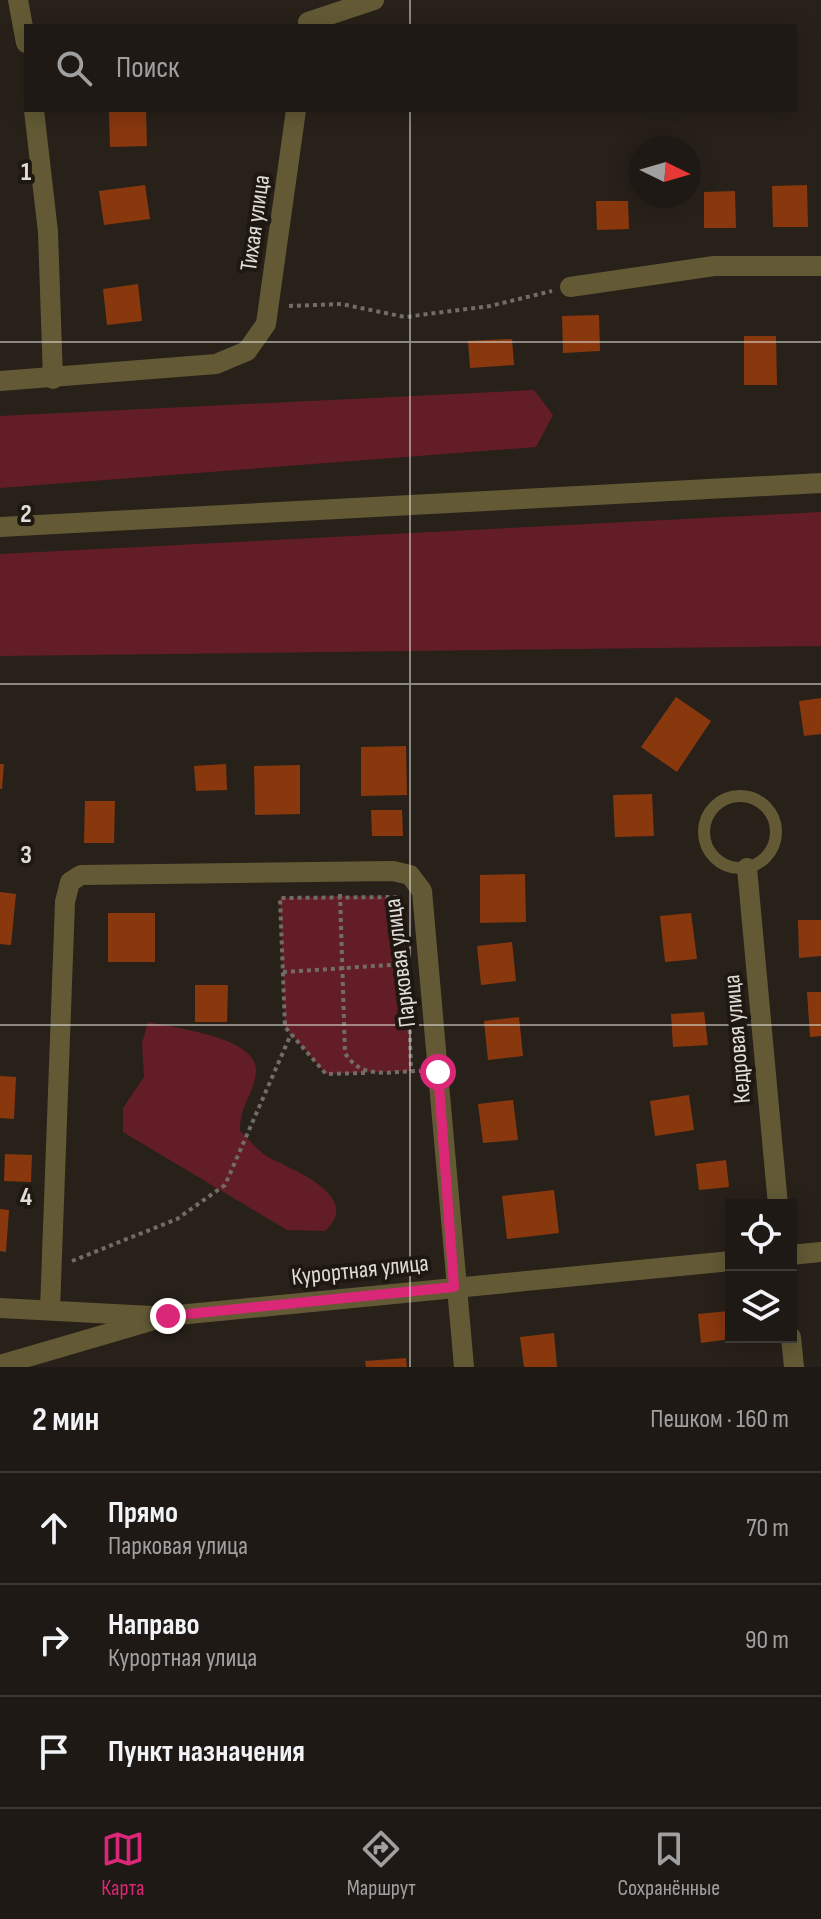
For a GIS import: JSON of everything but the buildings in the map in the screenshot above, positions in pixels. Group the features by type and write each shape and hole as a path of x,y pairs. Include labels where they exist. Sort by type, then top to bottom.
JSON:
{"street":[{"path":"18,0 24,32"},
{"path":"312,0 308,24 374,0"},
{"path":"0,381 53,379 48,232 34,112"},
{"name":"Тихая улица","path":"53,379 216,364 234,359 258,341 270,307 296,112"},
{"path":"570,287 714,266 821,266"},
{"path":"0,527 821,483"},
{"name":"Кедровая улица","path":"747,868 777,1199"},
{"name":"Парковая улица","path":"340,872 393,871 410,875 422,891 454,1287 464,1367"},
{"path":"50,1310 65,902 70,882 81,875 340,872"},
{"path":"797,1254 821,1252"},
{"name":"Курортная улица","path":"0,1365 52,1360 168,1316 725,1262"},
{"path":"0,1308 168,1316"},
{"path":"792,1343 794,1367"}],"lane":[{"path":"745,795 765,805 776,825 777,836 767,857 747,868 723,864 706,845 704,832 712,809 733,796 745,795"}],"path":[{"path":"270,307 341,304 405,317 490,306 570,287"},
{"path":"340,872 345,1053 352,1064 365,1073"},
{"path":"405,910 404,897 280,898 285,1027 326,1074 438,1072"},
{"path":"407,951 409,979"},
{"path":"283,972 430,963"},
{"path":"409,995 411,1071"},
{"path":"52,1269 177,1219 225,1185 291,1034"}],"shaded area":[{"path":"534,390 553,415 536,447 0,488 0,416"},
{"path":"821,512 821,646 0,656 0,554"},
{"path":"404,897 411,1071 326,1074 285,1027 280,898"},
{"path":"148,1022 230,1042 253,1059 255,1080 242,1113 240,1131 264,1154 306,1176 330,1195 336,1206 335,1218 325,1231 287,1230 123,1132 123,1108 144,1077 142,1043"}],"route":[{"path":"168,1316 454,1287 438,1072"}]}
